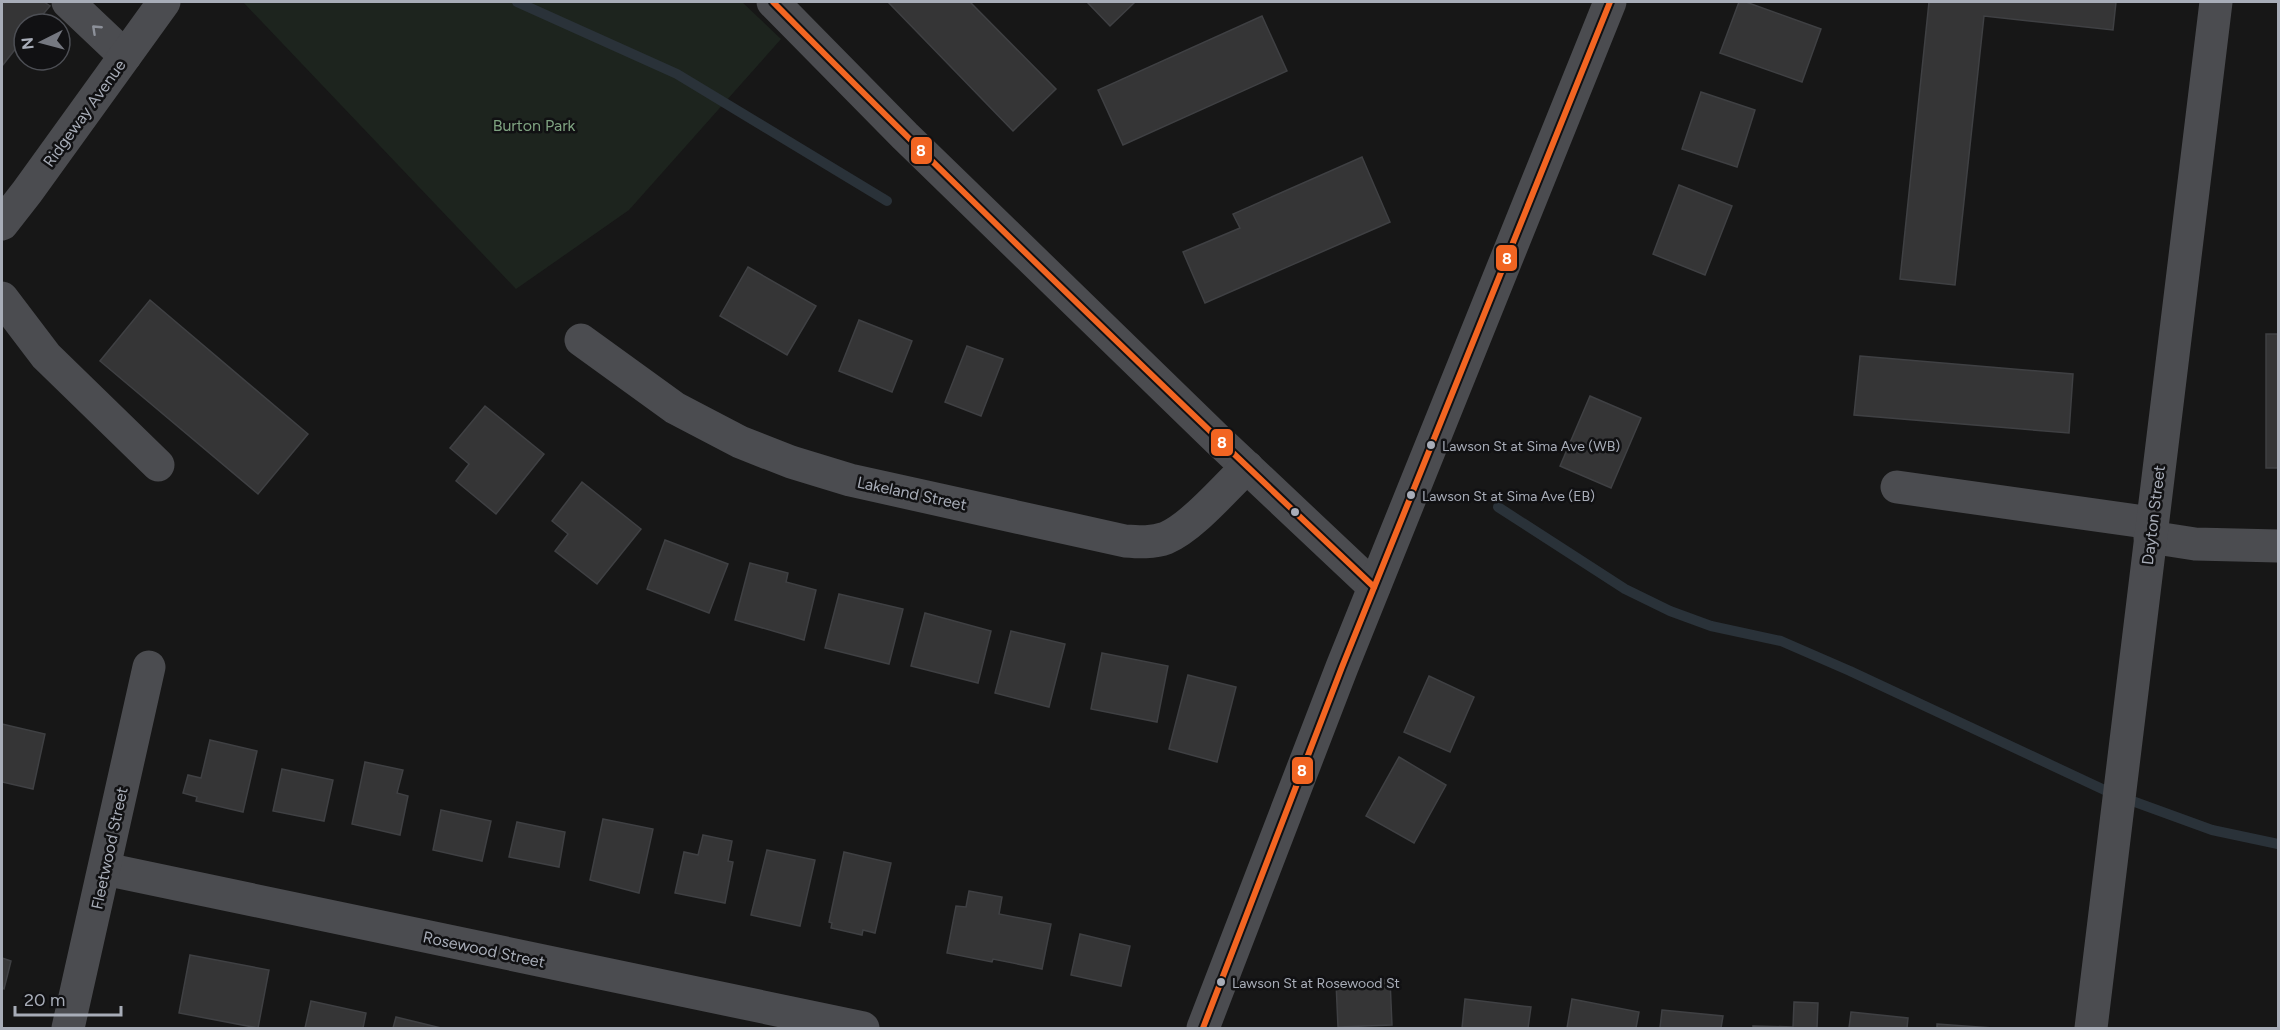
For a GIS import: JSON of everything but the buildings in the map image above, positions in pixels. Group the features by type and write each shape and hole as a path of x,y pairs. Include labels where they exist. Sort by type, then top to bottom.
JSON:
{"street":[{"path":"68,2 125,56"},
{"name":"Ridgeway Avenue","path":"2,224 164,2"},
{"path":"773,2 905,136 1374,587"},
{"path":"1203,1029 1374,587 1610,2"},
{"name":"Dayton Street","path":"2091,1029 2216,2"},
{"path":"2,298 46,357 158,465"},
{"name":"Lakeland Street","path":"581,340 675,408 740,442 791,462 850,480 1125,541 1144,543 1166,538 1185,527 1247,467"},
{"path":"1897,487 2151,530 2195,544 2278,546"},
{"name":"Fleetwood Street","path":"68,1029 149,667"},
{"name":"Rosewood Street","path":"105,869 863,1029"}],"green space":[{"name":"Burton Park","path":"243,2 742,2 781,39 629,210 516,289"}],"waterway":[{"path":"517,2 677,74 887,201"},
{"path":"1498,507 1625,589 1670,611 1711,626 1781,641 2113,794 2212,830 2278,844"}],"transit line":[{"name":"8","path":"773,2 1071,297 1374,587"},
{"name":"8","path":"1203,1028 1342,667 1610,2"}],"place":[{"name":"Lawson St at Sima Ave (WB)","path":"1431,445"},
{"name":"Lawson St at Sima Ave (EB)","path":"1411,495"},
{"name":"Lawson St at Rosewood St","path":"1221,982"}]}
